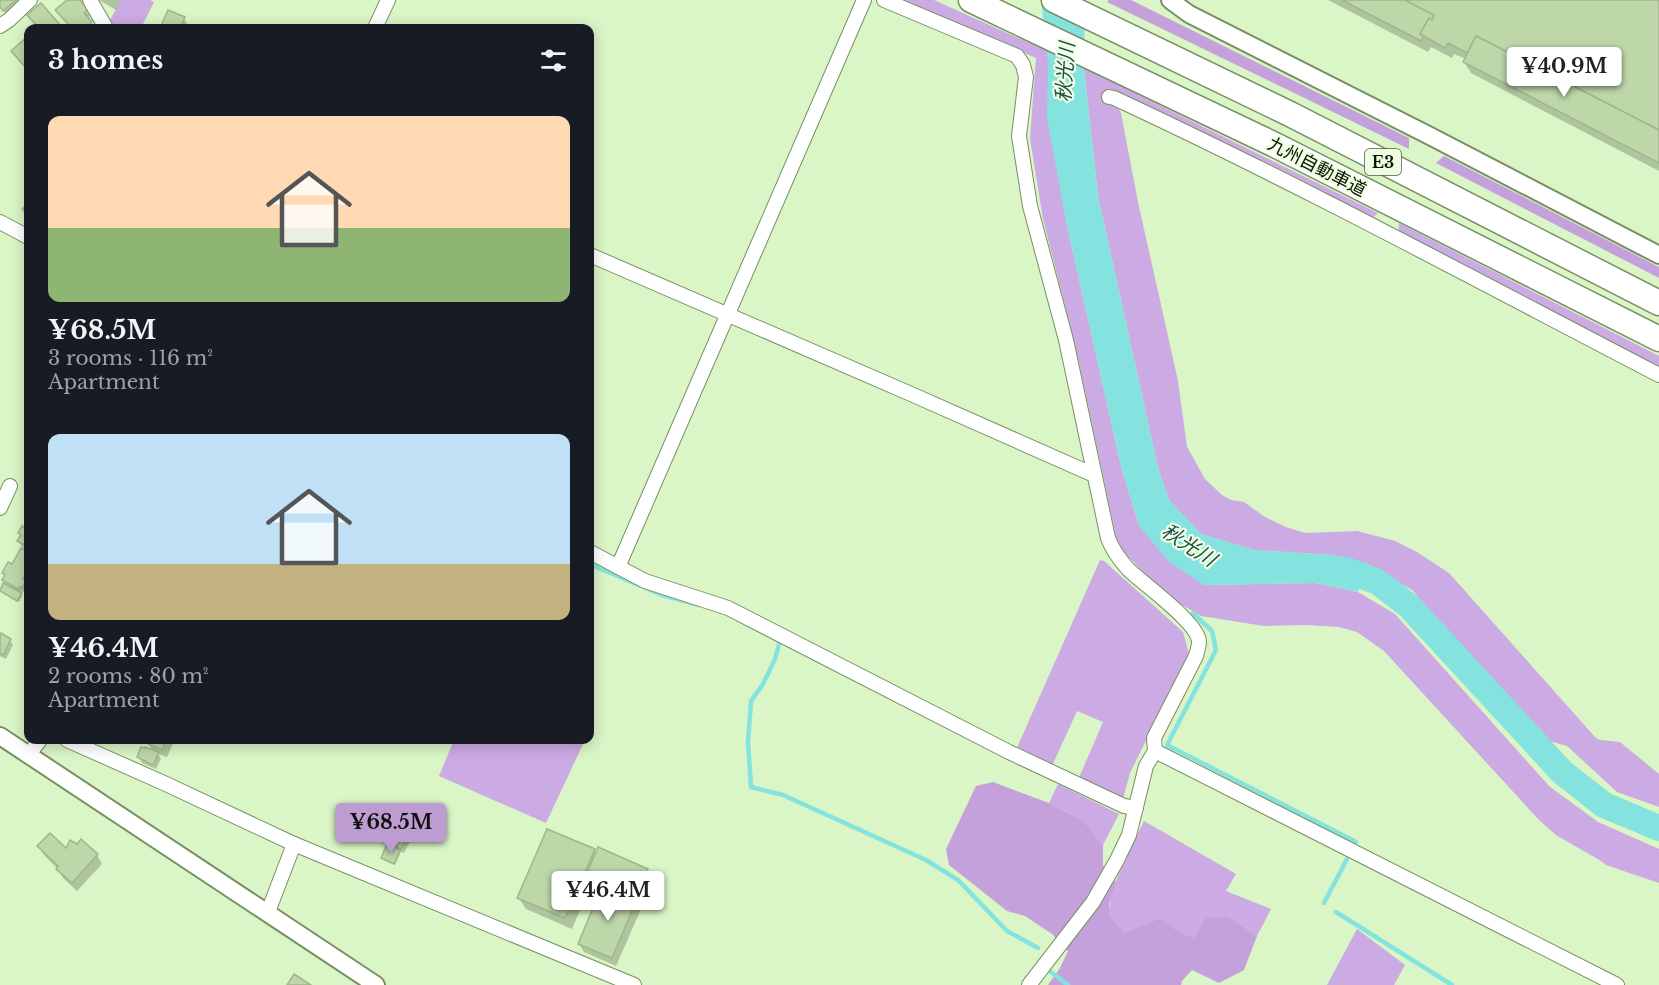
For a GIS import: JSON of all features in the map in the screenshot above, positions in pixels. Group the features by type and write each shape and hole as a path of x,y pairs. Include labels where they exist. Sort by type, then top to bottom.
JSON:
{"highway":[{"name":"九州自動車道","path":"971,0 1275,145 1659,339"},
{"name":"九州自動車道","path":"1054,0 1290,114 1659,303"}],"street":[{"path":"0,26 30,0"},
{"path":"90,0 104,24"},
{"path":"377,24 388,0"},
{"path":"618,567 864,0"},
{"path":"884,0 1017,56 1023,65 1026,77 1019,136 1030,206 1066,340 1108,538 1128,568 1182,616 1196,633 1199,642 1196,656 1154,738 1155,751 1146,766 1125,843 1092,902 1029,985"},
{"path":"1170,0 1189,14 1659,255"},
{"path":"1109,97 1241,159 1659,375"},
{"path":"0,222 24,235"},
{"path":"594,257 1094,475"},
{"path":"0,508 10,486"},
{"path":"594,554 645,581 728,608 1009,752 1124,806 1136,808"},
{"path":"0,736 376,985"},
{"path":"29,754 37,744"},
{"path":"76,744 294,844 634,985"},
{"path":"1155,751 1617,985"},
{"path":"268,912 294,844"}],"shaded area":[{"path":"121,0 154,2 143,24 109,22"},
{"path":"904,0 934,0 1047,51 1066,221 1121,466 1139,526 1204,585 1316,583 1358,592 1395,614 1549,786 1598,822 1659,849 1659,883 1606,865 1556,835 1539,820 1384,651 1357,632 1339,627 1264,626 1201,616 1167,596 1118,546 1076,349 1043,219 1030,139 1036,58"},
{"path":"1109,0 1131,0 1409,138 1409,149 1107,2"},
{"path":"1084,68 1378,213 1370,220 1109,89 1121,113 1138,202 1178,381 1187,447 1205,479 1222,495 1231,500 1244,502 1265,517 1286,527 1305,533 1357,531 1395,541 1449,573 1595,737 1600,740 1620,742 1659,774 1659,807 1617,792 1567,746 1543,739 1412,590 1366,563 1333,555 1254,550 1201,534 1169,500 1158,468 1098,196"},
{"path":"1444,156 1659,267 1659,278 1436,163"},
{"path":"1399,223 1659,356 1659,368 1398,236"},
{"path":"1100,560 1104,561 1183,632 1189,654 1130,773 1123,799 1078,780 1103,722 1077,711 1052,766 1016,750"},
{"path":"452,744 583,744 546,823 439,776"},
{"path":"993,782 1049,803 1084,821 1103,845 1103,865 1116,882 1109,904 1109,915 1125,932 1160,918 1178,931 1194,938 1206,918 1229,917 1257,936 1244,970 1219,983 1192,970 1181,985 1048,985 1068,951 1052,934 1025,916 1007,911 949,865 946,849 976,786"},
{"path":"1058,784 1119,814 1103,845 1084,821 1049,803"},
{"path":"1144,821 1236,874 1226,891 1271,909 1257,936 1229,917 1194,938 1178,931 1160,918 1125,932 1109,915 1112,892"},
{"path":"1357,929 1405,965 1394,985 1327,985"}],"water":[{"path":"1041,0 1085,0 1084,68 1098,196 1158,468 1169,500 1201,534 1254,550 1333,555 1366,563 1358,592 1316,583 1204,585 1168,561 1139,526 1121,466 1066,221 1047,118 1048,62"}],"building":[{"path":"0,0 16,0 3,11 0,7"},
{"path":"67,0 80,0 88,9 84,13 92,22 68,24 55,10"},
{"path":"1342,0 1405,0 1434,15 1432,20 1429,18 1420,34 1424,36 1421,41"},
{"path":"1405,0 1659,0 1659,130 1476,36 1467,53 1448,43 1445,48 1420,34 1429,18 1432,20 1434,15"},
{"path":"41,3 59,24 35,24 27,15"},
{"path":"168,10 185,17 182,24 162,24"},
{"path":"1476,36 1659,130 1659,163 1463,62"},
{"path":"24,40 24,66 11,51"},
{"path":"22,526 24,527 24,545 17,541 21,535 18,533"},
{"path":"21,548 24,550 24,584 22,588 18,589 2,580 5,574 2,573 8,562 12,564"},
{"path":"3,583 22,593 17,601 0,591"},
{"path":"1,633 11,639 3,655 0,653"},
{"path":"148,744 164,744 162,750"},
{"path":"141,747 159,752 153,765 137,757"},
{"path":"391,820 411,829 401,849 382,840"},
{"path":"547,829 595,849 565,918 517,898"},
{"path":"50,833 66,848 70,840 77,844 81,839 98,854 72,883 56,869 58,866 37,846"},
{"path":"387,844 400,850 394,864 381,858"},
{"path":"598,847 648,869 636,895 587,873"},
{"path":"606,886 637,899 612,958 578,944 598,896 601,897"},
{"path":"294,974 311,985 287,985"}],"waterway":[{"path":"594,566 662,595 699,605"},
{"name":"秋光川","path":"1330,569 1346,570 1378,582 1409,606 1562,772 1604,805 1659,828"},
{"path":"1193,613 1212,631 1216,650 1167,745 1356,842"},
{"path":"778,640 780,641 775,659 763,684 751,701 748,742 751,787 783,795 926,860 958,880 1007,931 1038,948"},
{"path":"1324,903 1347,859"},
{"path":"1336,912 1452,985"},
{"path":"1051,972 1068,985"}]}
